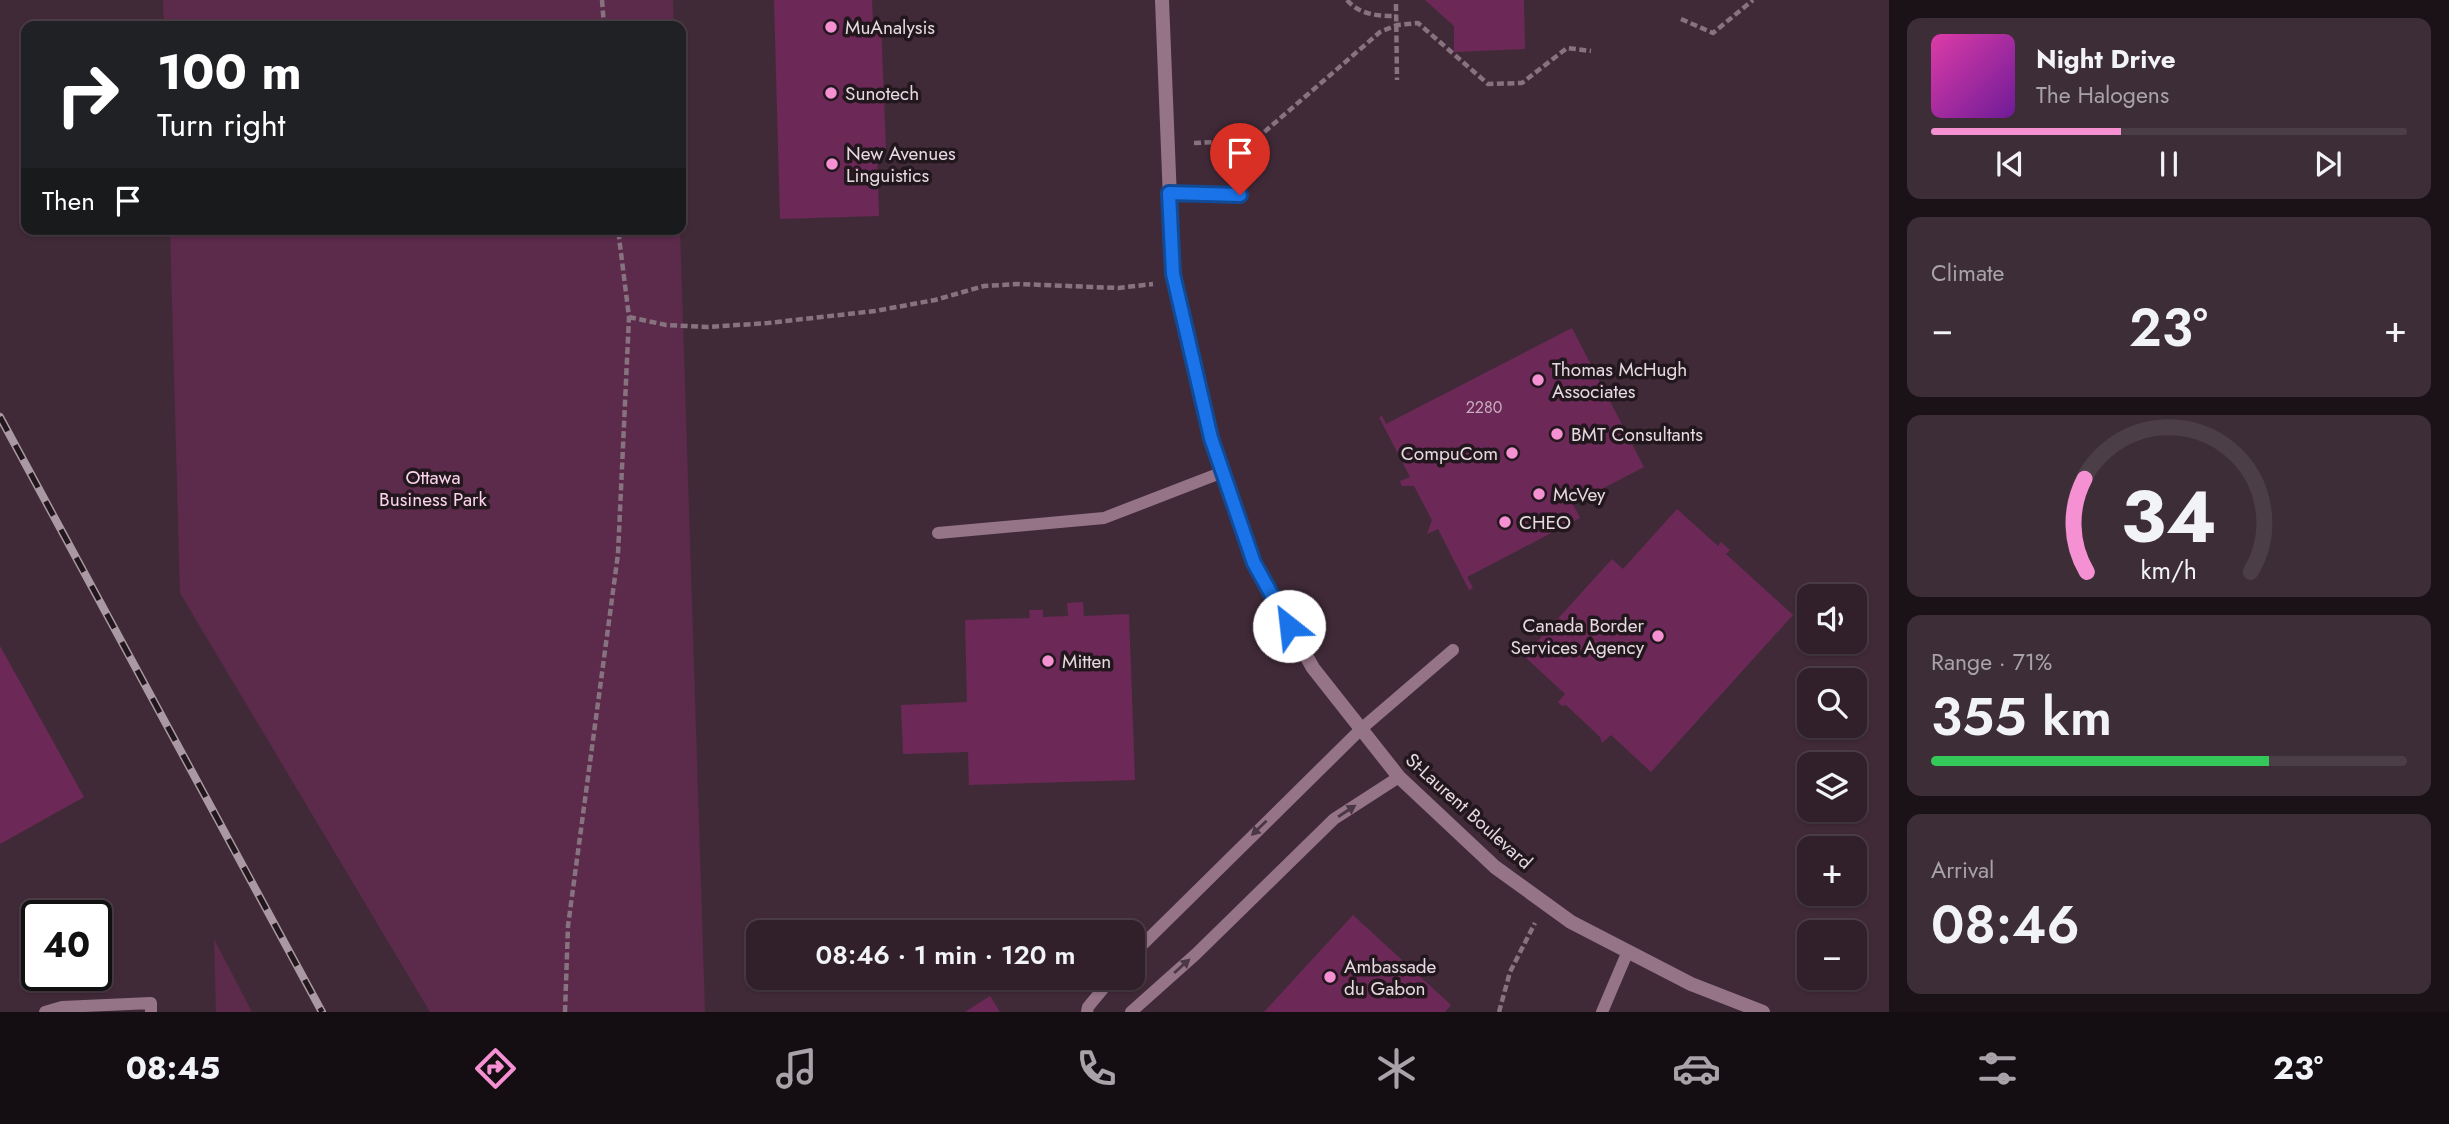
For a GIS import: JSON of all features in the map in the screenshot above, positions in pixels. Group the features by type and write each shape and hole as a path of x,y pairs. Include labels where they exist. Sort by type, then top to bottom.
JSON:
{"street":[{"name":"St-Laurent Boulevard","path":"1161,0 1174,279 1211,438 1254,563 1313,668 1399,777 1495,867 1571,922 1691,984 1763,1012"}],"lane":[{"path":"1169,193 1240,195"},
{"path":"938,533 1104,518 1223,472"},
{"path":"1145,942 1360,729 1453,650"},
{"path":"1131,1012 1196,954 1334,819 1399,777"},
{"path":"1602,1012 1628,951"},
{"path":"1087,1012 1102,990"},
{"path":"45,1012 62,1007 151,1003 151,1012"}],"path":[{"path":"601,0 603,21"},
{"path":"1347,0 1355,9 1378,16 1396,16"},
{"path":"1681,19 1713,33 1753,0"},
{"path":"1396,4 1397,80"},
{"path":"1194,143 1255,140 1380,32 1397,25 1418,23 1488,84 1522,83 1567,48 1591,51"},
{"path":"565,1012 568,926 618,554 629,317 619,235"},
{"path":"629,317 666,326 708,327 768,323 875,311 935,300 984,286 1019,284 1118,288 1174,279"},
{"path":"1499,1012 1510,972 1546,903"}],"green space":[{"path":"163,0 673,0 674,21 164,21"},
{"name":"Ottawa Business Park","path":"170,235 680,235 705,1012 430,1012 180,593"},
{"path":"214,939 252,1012 216,1012"}],"building":[{"path":"774,0 872,0 873,22 881,21 886,152 877,152 879,216 780,219"},
{"path":"1425,0 1524,0 1525,49 1454,52 1454,26"},
{"path":"1572,328 1644,467 1573,504 1580,518 1467,577 1473,588 1469,590 1438,529 1427,534 1432,520 1414,486 1402,486 1400,481 1410,477 1379,417 1382,416 1386,424"},
{"name":"Canada Border Services Agency","path":"1677,509 1718,546 1721,542 1730,550 1726,554 1793,615 1651,772 1611,735 1602,743 1600,737 1566,705 1562,706 1558,702 1565,694 1524,656 1612,559 1623,569"},
{"name":"Mitten","path":"1083,602 1084,616 1129,614 1135,780 969,785 968,752 903,754 901,705 967,702 965,620 1030,618 1029,610 1043,610 1043,617 1068,616 1067,603"},
{"path":"0,646 84,797 0,844"},
{"path":"1353,915 1451,1005 1445,1012 1264,1012"},
{"path":"990,996 1000,1012 965,1012"}],"railway":[{"path":"0,417 322,1012"}],"place":[{"name":"MuAnalysis","path":"831,27"},
{"name":"Sunotech","path":"831,93"},
{"name":"New Avenues Linguistics","path":"832,164"},
{"name":"Thomas McHugh Associates","path":"1538,380"},
{"name":"BMT Consultants","path":"1557,434"},
{"name":"CompuCom","path":"1512,453"},
{"name":"McVey","path":"1539,494"},
{"name":"CHEO","path":"1505,522"},
{"name":"Canada Border Services Agency","path":"1658,636"},
{"name":"Mitten","path":"1048,661"},
{"name":"Ambassade du Gabon","path":"1330,977"}],"route":[{"path":"1240,195 1169,193 1173,274 1211,438 1254,563 1289,626"}]}
